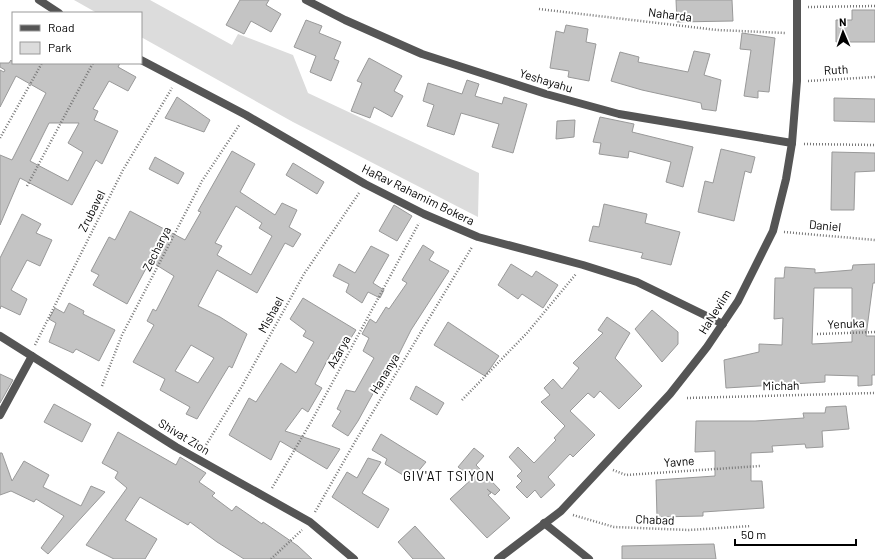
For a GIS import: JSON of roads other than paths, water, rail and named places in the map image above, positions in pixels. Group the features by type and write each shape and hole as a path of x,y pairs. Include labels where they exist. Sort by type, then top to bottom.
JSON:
{"street":[{"path":"40,0 58,12"},
{"name":"Yeshayahu","path":"306,0 345,20 422,54 546,94 619,114 792,143"},
{"name":"HaNeviim","path":"498,559 561,511 670,394 723,324 738,301 772,231 786,179 792,143 797,81 798,4"},
{"name":"HaRav Rahamim Bokera","path":"142,61 246,115 365,184 424,214 478,237 583,265 637,282 723,324"},
{"name":"Shivat Zion","path":"0,336 198,459 310,522 354,559"},
{"path":"0,414 32,356"},
{"path":"544,523 589,559"}],"district":[{"name":"GIV'AT TSIYON","path":"449,476"}]}
